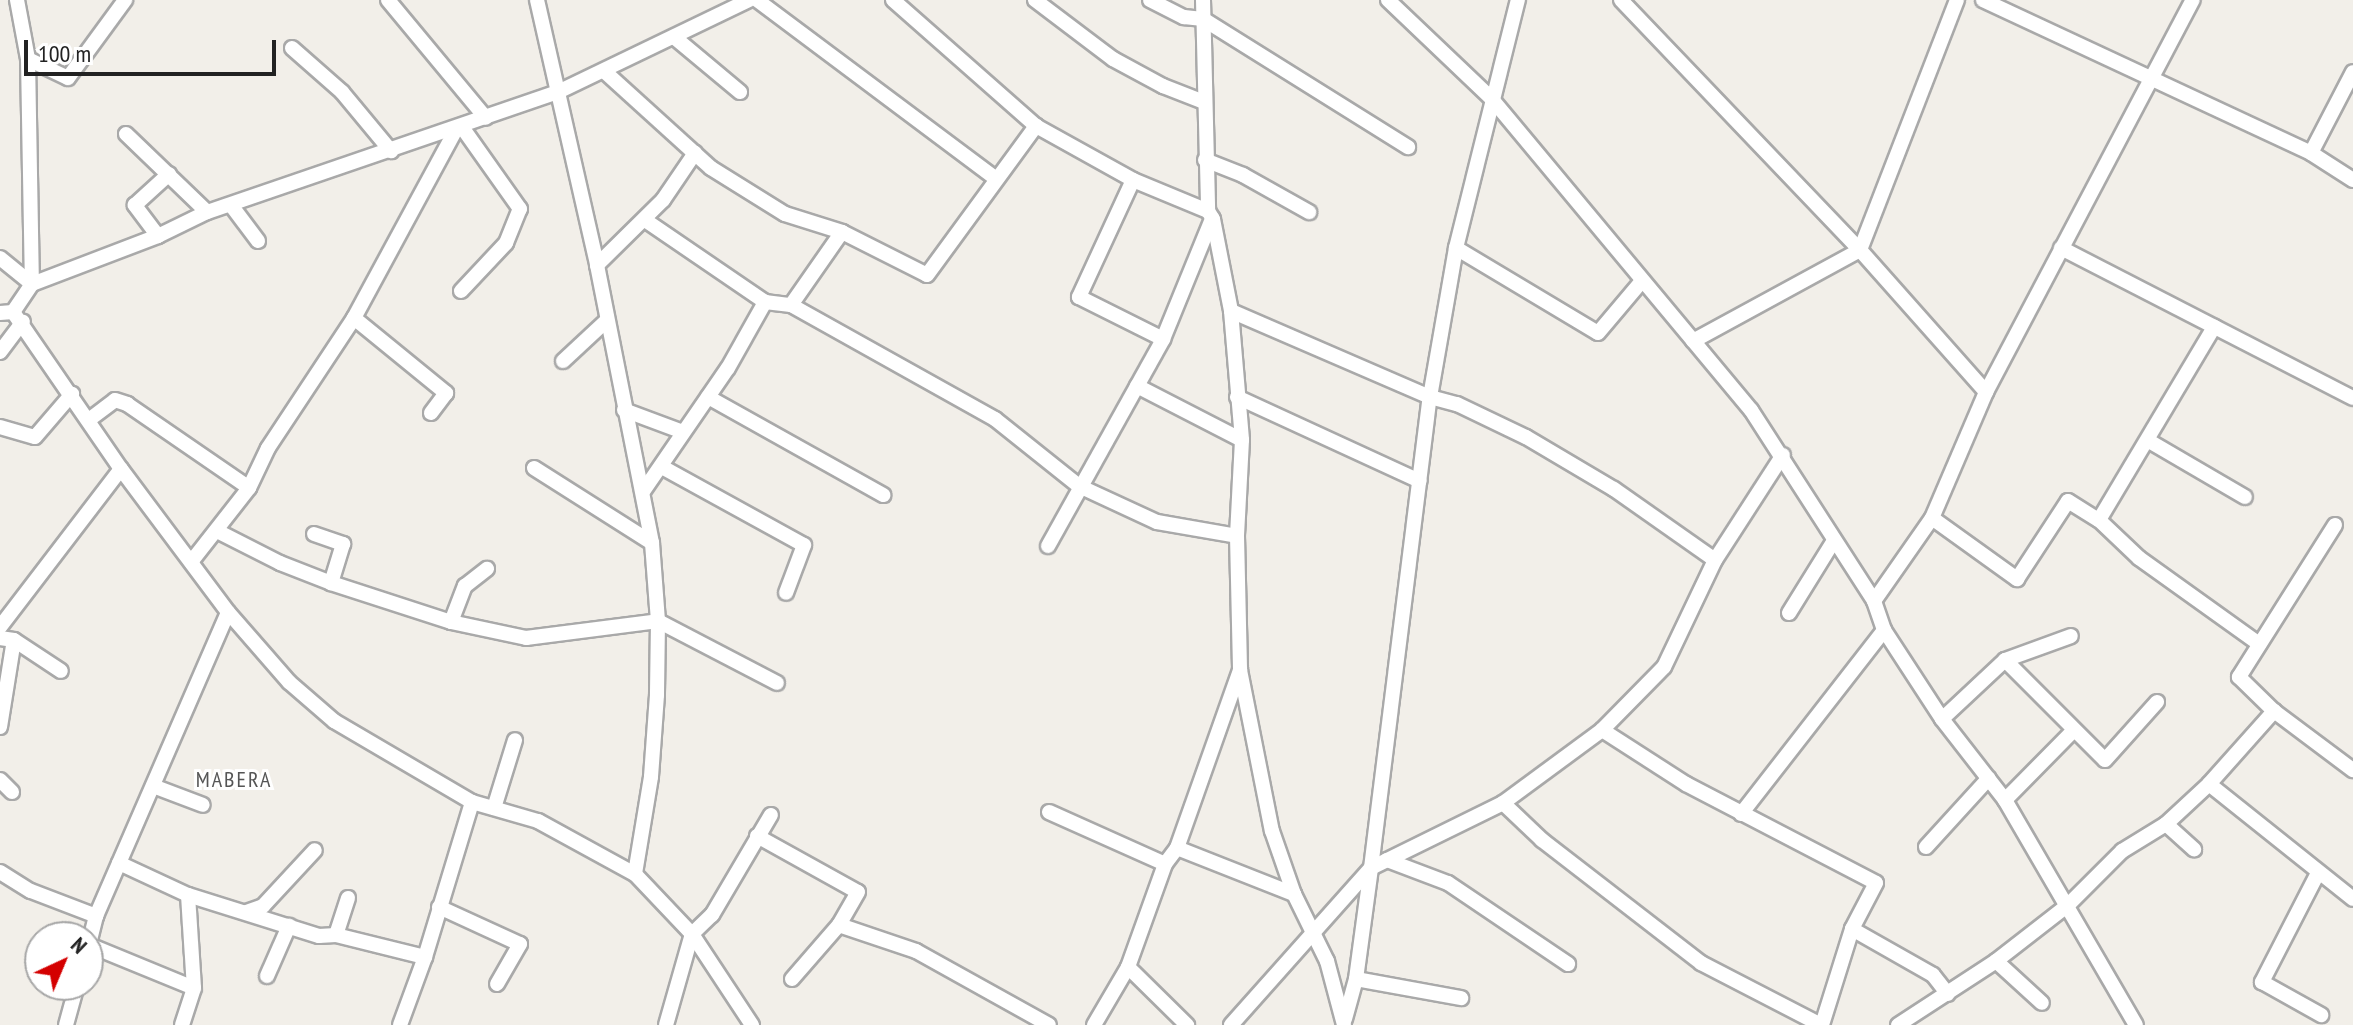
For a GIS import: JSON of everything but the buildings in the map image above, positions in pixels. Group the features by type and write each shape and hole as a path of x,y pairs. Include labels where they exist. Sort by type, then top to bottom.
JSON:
{"street":[{"path":"0,352 12,316 32,284 28,59 17,0"},
{"path":"28,59 68,78 125,0"},
{"path":"388,0 486,118"},
{"path":"537,0 597,265 624,410 644,490 652,543 658,621 651,777 635,874"},
{"path":"32,284 158,236 207,212 558,92 749,0"},
{"path":"757,0 995,178"},
{"path":"893,0 1036,126 1133,180 1210,215"},
{"path":"1035,0 1113,59 1163,86 1204,102"},
{"path":"1150,0 1184,17 1203,19 1408,147"},
{"path":"1203,0 1205,160 1210,215 1231,311 1242,440 1237,536 1240,670 1272,831 1294,894 1338,991 1344,1024"},
{"path":"1388,0 1491,98 1751,410 1783,455 1833,542 1874,601 1884,630 1942,719 2005,800 2136,1025"},
{"path":"1344,1024 1356,979 1430,397 1456,248 1491,98 1518,0"},
{"path":"1621,0 1860,250 1986,392"},
{"path":"1693,341 1860,250 1957,0"},
{"path":"1983,0 2311,153 2353,180"},
{"path":"1874,601 1932,518 1986,392 2193,0"},
{"path":"674,37 740,92"},
{"path":"292,48 342,92 391,151"},
{"path":"604,71 711,168 785,214 842,232 927,275 1036,126"},
{"path":"2311,153 2353,72"},
{"path":"459,128 520,209 506,243 461,291"},
{"path":"191,562 249,488 268,448 354,318 459,128"},
{"path":"126,134 207,212"},
{"path":"597,265 645,220 695,153"},
{"path":"1205,160 1243,175 1309,212"},
{"path":"158,236 135,205 169,174"},
{"path":"1133,180 1079,297 1163,339"},
{"path":"231,205 258,241"},
{"path":"1048,546 1163,339 1210,215"},
{"path":"645,220 765,302 791,305 995,419 1079,486 1157,522 1237,536"},
{"path":"791,305 842,232"},
{"path":"1456,248 1598,333 1642,281"},
{"path":"2061,248 2353,398"},
{"path":"0,258 32,284"},
{"path":"644,490 708,397 765,302"},
{"path":"1231,311 1430,397 1457,404 1526,437 1614,489 1715,560"},
{"path":"12,316 72,394 121,469 228,612 289,682 334,721 472,802 564,834 635,874 692,934 752,1025"},
{"path":"354,318 446,393 431,413"},
{"path":"563,361 606,321"},
{"path":"2099,520 2149,441 2214,327"},
{"path":"1137,386 1242,440"},
{"path":"0,427 35,437 72,394"},
{"path":"708,397 883,495"},
{"path":"1237,397 1420,481"},
{"path":"90,419 115,400 127,404 249,488"},
{"path":"624,410 683,432"},
{"path":"2149,441 2245,497"},
{"path":"1231,1025 1371,868 1503,803 1602,730 1664,667 1715,560 1783,455"},
{"path":"662,467 804,545 786,593"},
{"path":"534,468 652,543"},
{"path":"0,627 121,469"},
{"path":"1932,518 2017,579 2068,501 2099,520 2139,558 2259,644"},
{"path":"2335,525 2239,677 2274,711 2353,769"},
{"path":"217,531 280,563 331,583 451,622 526,638 658,621 777,683"},
{"path":"314,534 343,544 331,583"},
{"path":"1789,613 1833,542"},
{"path":"451,622 465,586 487,569"},
{"path":"95,921 228,612"},
{"path":"1741,814 1884,630"},
{"path":"1942,719 2005,660 2071,636"},
{"path":"0,727 7,639 61,671"},
{"path":"2005,660 2105,760 2157,702"},
{"path":"1094,1025 1128,967 1165,864 1177,848 1240,670"},
{"path":"1898,1025 1996,961 2067,906 2122,851 2166,824 2209,784 2274,711"},
{"path":"1503,803 1542,840 1701,963 1822,1025 1852,929 1876,883 1741,814 1602,730"},
{"path":"2005,800 2073,731"},
{"path":"494,808 515,740"},
{"path":"1926,847 1989,778"},
{"path":"0,780 12,792"},
{"path":"2209,784 2353,899"},
{"path":"153,786 203,805"},
{"path":"400,1025 425,957 472,802"},
{"path":"1049,812 1165,864"},
{"path":"666,1025 692,934 712,915 771,815"},
{"path":"2166,824 2194,849"},
{"path":"757,836 858,892 839,925 792,979"},
{"path":"1177,848 1294,894"},
{"path":"246,912 263,906 315,850"},
{"path":"1387,860 1448,883 1568,964"},
{"path":"119,863 188,895 319,936 336,935 425,957"},
{"path":"0,872 31,891 96,916"},
{"path":"2318,873 2262,982 2321,1015"},
{"path":"182,1025 194,988 188,895"},
{"path":"336,935 348,898"},
{"path":"439,907 520,944 497,984"},
{"path":"839,925 916,951 1049,1025"},
{"path":"267,976 289,926"},
{"path":"1852,929 1933,975 1948,994"},
{"path":"104,952 194,988"},
{"path":"1996,961 2042,1003"},
{"path":"1128,967 1187,1025"},
{"path":"1356,979 1461,998"},
{"path":"66,1025 73,1001"}],"district":[{"name":"MABERA","path":"234,780"}]}
